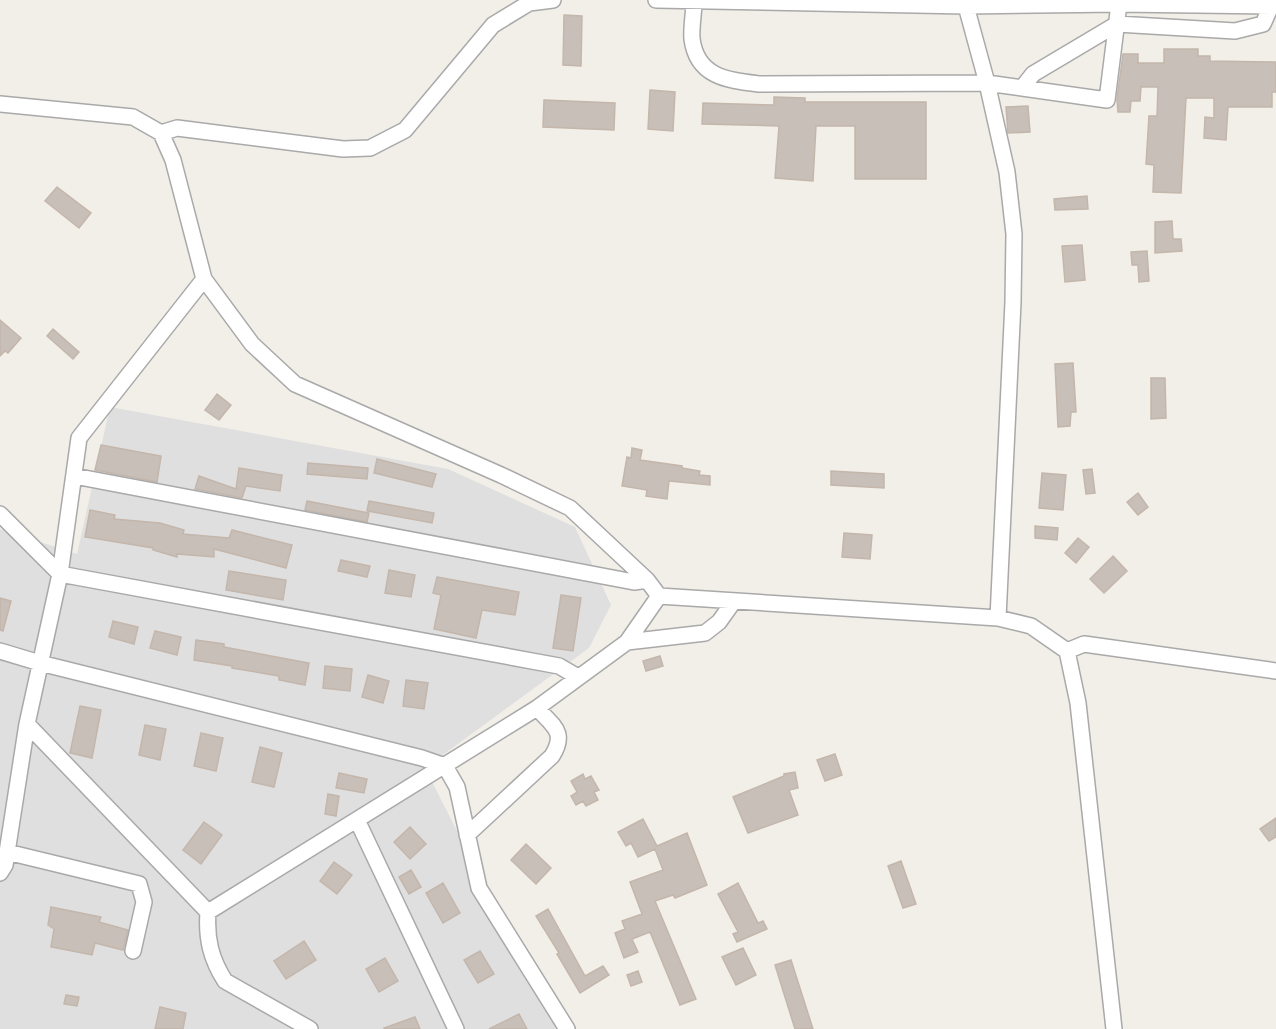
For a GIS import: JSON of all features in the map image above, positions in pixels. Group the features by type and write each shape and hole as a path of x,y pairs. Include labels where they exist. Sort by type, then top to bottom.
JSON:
{"street":[{"path":"160,133 177,128 343,149 370,148 405,130 493,25 529,3 553,0"},
{"path":"656,0 966,6 1119,4 1273,6 1263,24 1235,31 1117,24 1033,74 1022,88"},
{"path":"694,1 692,39 699,60 713,74 728,80 759,84 987,83 1107,100 1119,4"},
{"path":"966,6 987,83 1007,172 1014,234 999,618"},
{"path":"0,104 133,117 160,133 173,160 204,279 252,345 295,384 570,508 647,579 659,596"},
{"path":"0,873 5,865 27,724 60,574 79,438 204,279"},
{"path":"74,476 634,582 647,579"},
{"path":"0,514 60,574 559,666 578,677"},
{"path":"659,596 999,618 1031,626 1067,651 1078,703 1114,1029"},
{"path":"208,912 537,708 627,642 659,596"},
{"path":"627,642 705,633 719,622 734,601"},
{"path":"1067,651 1084,644 1276,671"},
{"path":"0,651 40,663 411,755 445,766 457,787 479,888 567,1029"},
{"path":"468,835 552,756 559,744 560,737 555,728 537,708"},
{"path":"27,724 208,912 207,935 217,968 225,981 310,1029"},
{"path":"357,820 456,1029"},
{"path":"7,852 139,884 144,902 133,951"}],"shaded area":[{"path":"110,407 448,469 575,527 611,605 589,648 425,768 558,1029 0,1029 0,529 77,554"}],"building":[{"path":"564,15 582,16 581,66 563,65"},
{"path":"1164,49 1198,49 1198,56 1210,56 1210,61 1276,62 1276,92 1272,92 1272,107 1228,107 1226,140 1204,138 1205,117 1214,118 1214,98 1186,98 1181,193 1153,192 1154,165 1146,164 1149,116 1157,116 1158,87 1141,87 1140,101 1131,101 1130,112 1118,112 1117,99 1123,54 1138,54 1138,63 1164,63"},
{"path":"650,90 675,92 673,131 648,129"},
{"path":"774,97 805,98 805,102 926,102 926,179 855,179 855,126 816,126 813,181 775,178 779,126 702,124 703,103 774,105"},
{"path":"544,100 615,103 614,130 543,127"},
{"path":"1028,106 1030,132 1008,133 1006,107"},
{"path":"57,187 91,213 79,228 45,201"},
{"path":"1087,196 1088,209 1055,210 1054,199"},
{"path":"1172,221 1173,239 1181,239 1182,251 1155,253 1155,222"},
{"path":"1082,245 1085,280 1065,282 1062,246"},
{"path":"1147,251 1149,281 1139,282 1138,265 1132,265 1131,252"},
{"path":"0,320 21,338 8,353 5,351 0,356"},
{"path":"53,329 79,352 73,359 47,336"},
{"path":"1073,363 1076,412 1071,412 1070,426 1058,427 1055,364"},
{"path":"1151,378 1165,378 1166,418 1151,419"},
{"path":"217,394 231,405 219,420 205,410"},
{"path":"101,445 161,456 157,482 95,470"},
{"path":"632,448 642,450 640,460 700,471 699,475 710,476 710,485 669,481 667,499 646,496 647,490 622,486 627,457 631,458"},
{"path":"377,459 436,474 432,487 374,473"},
{"path":"308,463 368,468 367,479 307,474"},
{"path":"239,468 282,475 280,491 246,486 242,498 195,489 199,476 236,489"},
{"path":"1092,469 1095,493 1086,494 1083,470"},
{"path":"831,471 884,474 884,488 831,485"},
{"path":"1042,473 1066,475 1063,510 1039,508"},
{"path":"1138,493 1148,507 1138,515 1127,502"},
{"path":"307,501 369,513 367,522 305,510"},
{"path":"369,501 434,513 432,523 367,511"},
{"path":"90,510 115,515 114,519 160,523 184,530 183,534 229,538 232,530 292,545 286,568 214,549 214,557 177,554 177,557 153,550 153,548 85,537"},
{"path":"1035,526 1058,528 1057,540 1035,538"},
{"path":"844,533 872,535 870,559 842,557"},
{"path":"1078,538 1089,547 1076,563 1065,553"},
{"path":"1113,556 1127,571 1104,593 1090,579"},
{"path":"341,560 370,566 367,577 338,571"},
{"path":"389,570 415,575 411,597 385,593"},
{"path":"229,571 286,580 283,600 226,590"},
{"path":"437,577 519,592 515,615 482,610 476,638 434,629 441,595 433,593"},
{"path":"561,595 581,598 573,651 553,648"},
{"path":"0,598 11,601 3,631 0,630"},
{"path":"113,621 138,627 134,644 109,637"},
{"path":"155,631 181,637 177,655 150,648"},
{"path":"196,640 309,663 305,685 279,680 279,676 194,660"},
{"path":"660,656 663,666 646,671 643,661"},
{"path":"325,666 352,669 350,691 323,688"},
{"path":"368,675 389,681 383,703 362,697"},
{"path":"406,680 428,683 424,709 403,706"},
{"path":"80,706 101,710 92,758 70,753"},
{"path":"145,725 166,729 160,760 139,755"},
{"path":"201,733 223,738 216,771 194,766"},
{"path":"260,747 282,753 274,787 252,782"},
{"path":"835,754 842,775 825,781 817,760"},
{"path":"795,772 798,788 789,790 798,815 748,833 733,797 784,776 784,774"},
{"path":"339,773 367,779 364,793 336,788"},
{"path":"583,774 585,779 591,776 599,790 594,792 598,800 586,806 583,801 576,805 571,796 577,792 571,781"},
{"path":"328,794 339,796 336,816 325,814"},
{"path":"1276,818 1276,837 1269,841 1260,829"},
{"path":"643,819 657,846 687,833 707,885 675,898 673,895 655,901 696,999 680,1005 650,932 632,939 638,952 624,958 615,933 625,929 622,921 642,914 630,882 663,870 655,849 638,857 631,843 626,846 618,832"},
{"path":"204,822 222,835 201,864 183,850"},
{"path":"410,827 426,844 410,859 394,842"},
{"path":"526,844 551,868 536,884 511,860"},
{"path":"901,861 916,904 903,908 888,866"},
{"path":"334,862 352,875 337,894 320,881"},
{"path":"411,870 421,887 409,894 399,877"},
{"path":"443,883 460,913 443,923 426,893"},
{"path":"738,883 758,923 763,921 767,929 737,942 733,934 738,932 718,894"},
{"path":"51,907 101,917 99,922 128,930 123,950 95,943 92,955 51,947 54,929 48,925"},
{"path":"548,909 585,976 603,966 609,975 580,993 536,916"},
{"path":"304,941 316,960 286,979 274,961"},
{"path":"743,948 756,975 736,985 722,957"},
{"path":"480,951 494,974 478,983 464,960"},
{"path":"385,958 398,981 379,992 366,969"},
{"path":"791,960 813,1029 795,1029 775,965"},
{"path":"638,971 642,982 631,986 627,975"},
{"path":"66,995 79,997 77,1006 64,1004"},
{"path":"160,1007 186,1013 183,1029 155,1029"},
{"path":"519,1014 527,1029 489,1029"},
{"path":"415,1017 420,1029 384,1028"}]}
